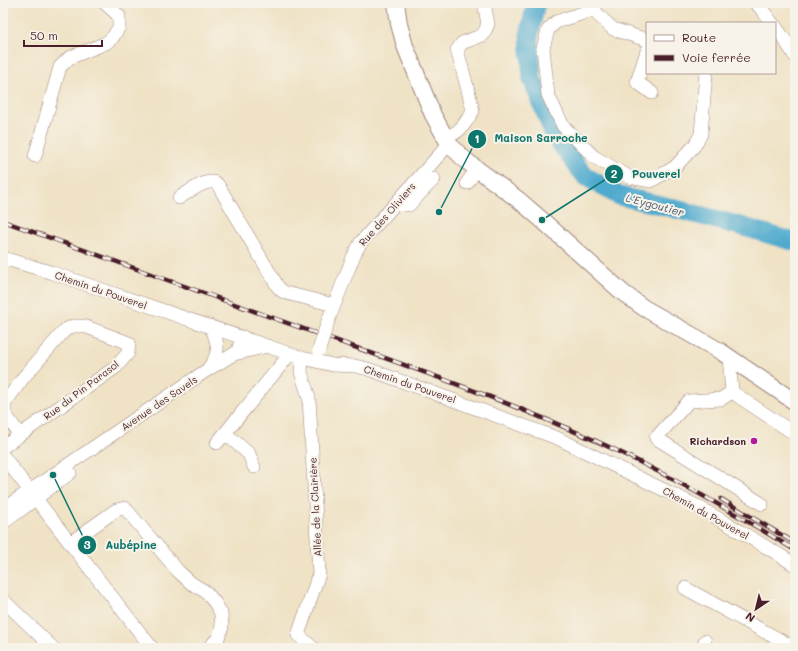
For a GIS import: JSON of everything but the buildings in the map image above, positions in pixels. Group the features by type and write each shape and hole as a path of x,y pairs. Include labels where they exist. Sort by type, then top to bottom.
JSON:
{"main road":[{"path":"396,3 399,24 405,46 434,116 447,141 465,160 476,170 520,201 622,292 644,308 720,351 795,402"}],"street":[{"path":"35,156 60,67 69,58 106,43 120,27 119,16 105,3"},
{"name":"Rue des Oliviers","path":"306,355 328,321 354,255 361,242 396,203 452,135 458,131 473,111 457,50 462,43 483,35 488,24 484,3"},
{"path":"755,3 771,22"},
{"path":"646,40 613,29 596,14 593,6 556,22 548,30 543,48 548,95 563,126 594,157 630,177 651,181 675,167 695,146 701,134 706,74"},
{"path":"776,29 780,40 795,56"},
{"path":"646,54 637,82 652,93"},
{"path":"467,183 476,170"},
{"path":"396,203 409,205 434,179"},
{"path":"179,198 204,184 212,182 218,185 278,287 286,293 334,305"},
{"name":"Chemin du Pouverel","path":"3,258 50,272 268,346 306,355 333,365 355,366 368,369 557,438 697,506 795,565"},
{"name":"Rue du Pin Parasol","path":"3,447 20,435 116,367 128,353 129,343 84,326 73,326 65,330 23,378 5,403 5,414 20,435"},
{"path":"210,326 217,344 216,357"},
{"path":"234,354 238,350 239,336"},
{"name":"Avenue des Savels","path":"207,370 230,339 239,336"},
{"name":"Avenue des Savels","path":"3,523 53,475 207,370 234,354 268,346"},
{"path":"254,467 249,454 221,438 306,355"},
{"name":"Allée de la Clairière","path":"306,355 301,372 309,398 319,574 298,635 313,648"},
{"path":"729,357 732,392"},
{"path":"732,392 795,434"},
{"path":"732,392 721,399 689,401 656,438 762,504"},
{"path":"3,456 152,648"},
{"name":"Avenue des Savels","path":"3,509 33,495"},
{"path":"70,543 116,510 125,508 178,571 191,583 206,592 215,603 221,613 222,627 218,638 209,648"},
{"path":"685,588 790,642"},
{"path":"3,600 53,648"}],"waterway":[{"name":"L'Eygoutier","path":"536,3 529,35 532,79 555,137 585,176 619,196 661,205 795,242"}],"railway":[{"path":"3,221 414,368 523,410 594,440 671,478 746,520 795,550"},
{"path":"721,499 795,543"}],"place":[{"name":"Maison Sarroche","path":"439,212"},
{"name":"Pouverel","path":"542,220"},
{"name":"Richardson","path":"754,441"},
{"name":"Aubépine","path":"53,475"}]}
